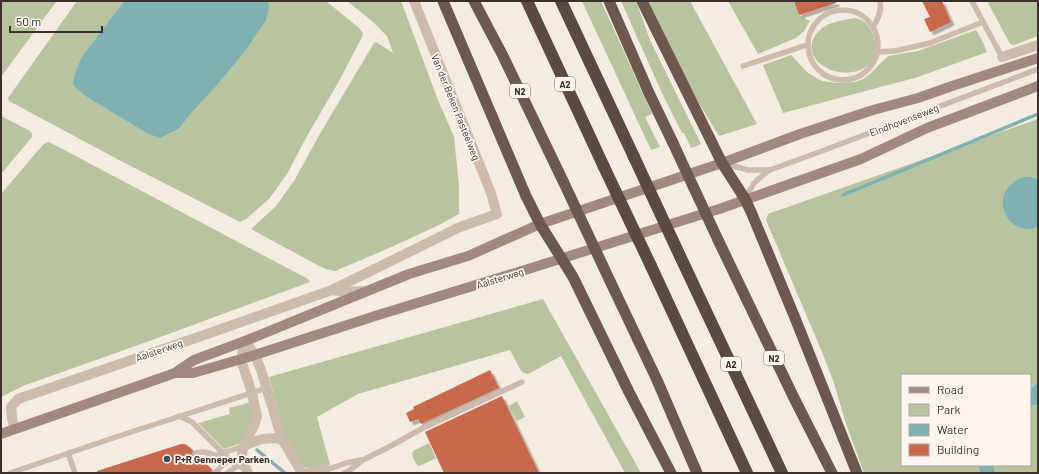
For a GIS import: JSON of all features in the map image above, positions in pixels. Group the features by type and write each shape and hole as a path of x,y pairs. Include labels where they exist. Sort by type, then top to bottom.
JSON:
{"highway":[{"path":"443,1 526,196 540,224 573,277 629,392 671,473"},
{"name":"N2","path":"474,1 506,63 563,181 657,380 697,473"},
{"name":"A2","path":"527,1 747,473"},
{"name":"A2","path":"561,1 782,473"},
{"name":"N2","path":"608,1 649,93 719,242 790,391 832,473"},
{"path":"642,1 722,163 745,199 752,214 857,473"}],"main road":[{"name":"Eindhovenseweg","path":"767,147 873,110 918,98 959,83 1038,58"},
{"name":"Eindhovenseweg","path":"777,188 861,159 927,128 1038,86"},
{"name":"Aalsterweg","path":"1,434 175,373 194,360 245,341 409,274 468,256 540,224 767,147"},
{"name":"Aalsterweg","path":"175,373 193,373 241,360 375,316 722,208 777,188"}],"street":[{"name":"Van der Beken Pasteelweg","path":"414,1 491,193 497,214"},
{"path":"1002,57 1038,45"},
{"name":"Aalsterweg","path":"15,429 11,407 18,399 332,290 460,227 497,214"},
{"name":"Aalsterweg","path":"332,290 345,292 369,291"},
{"path":"245,341 255,355 267,388 282,440 302,473"},
{"path":"244,470 242,453 257,416 252,393 241,360 245,341"},
{"path":"244,446 264,438 282,440"},
{"path":"308,473 325,470"}],"lane":[{"path":"873,27 879,17 881,5 880,1"},
{"path":"972,1 1002,57"},
{"path":"843,10 861,14 871,22 877,33 879,46 876,58 870,68 860,76 849,80 834,79 824,75 814,67 808,56 807,45 809,31 821,17 843,10"},
{"path":"877,52 930,43 983,22"},
{"path":"743,66 807,45"},
{"name":"Eindhovenseweg","path":"770,170 1038,70"},
{"path":"722,163 748,170 770,170"},
{"path":"745,199 754,183 770,170"},
{"path":"344,473 363,460 423,428 522,382"},
{"path":"10,473 267,388"},
{"path":"179,416 192,422 232,462 244,470"},
{"path":"202,460 244,446"},
{"path":"196,453 203,451 210,452 216,456"},
{"path":"68,453 75,473"},
{"path":"325,470 346,463 363,460"},
{"path":"215,473 225,463 232,462"},
{"path":"227,473 244,470"}],"green space":[{"path":"1,1 56,2 1,77"},
{"path":"77,1 124,1 81,58 76,70 74,86 85,96 148,134 158,137 182,125 268,1 326,1 359,28 363,35 287,174 269,199 246,219 240,222 9,101 8,98"},
{"path":"347,1 401,1 438,100 454,137 459,185 459,214 387,249 335,271 321,267 251,229 276,206 294,181 321,132 374,43 376,42 393,53 387,36 372,21"},
{"path":"582,1 601,1 652,114 645,117 660,147 651,150"},
{"path":"621,1 636,1 650,40 701,144 691,148 684,133 682,133 661,91"},
{"path":"648,1 690,1 757,124 719,136 694,95"},
{"path":"728,1 794,1 799,15 810,21 804,31 796,38 758,54"},
{"path":"987,1 1038,1 1038,36 1014,45 1010,44"},
{"path":"856,18 862,20 870,28 873,34 876,46 874,56 870,63 862,69 842,73 822,65 813,55 812,43 814,37 829,24"},
{"path":"976,30 987,52 918,77 783,113 763,65 791,55 808,73 822,81 837,83 855,82 870,74 888,56 918,51"},
{"path":"1,116 30,131 32,137 1,174"},
{"path":"1038,119 1038,179 1036,178 1003,200 1004,212 1034,228 1038,227 1038,382 1031,389 1031,374 901,374 901,466 978,466 980,473 864,473 822,352 766,220 768,214"},
{"path":"48,142 308,279 310,282 23,386 1,397 1,194 44,144"},
{"path":"543,299 641,473 625,473 561,356 528,374 521,371 510,350 358,394 317,417 330,465 314,469 304,467 292,452 286,440 269,377"},
{"path":"517,401 525,417 517,421 509,406"},
{"path":"251,402 253,420 241,443 224,449 198,423 230,414 229,408"},
{"path":"1038,404 1038,473 995,473 993,466 1031,466 1031,406"},
{"path":"429,443 436,458 418,466 412,454 413,451"}],"water":[{"path":"124,1 268,1 269,7 266,20 243,54 182,125 178,129 160,138 148,134 85,96 74,86 73,82 76,70 81,58"},
{"path":"1024,177 1038,179 1038,227 1026,229 1016,226 1009,220 1004,211 1003,201 1005,192 1012,183"},
{"path":"1038,382 1038,404 1031,406 1031,389"},
{"path":"978,466 993,466 995,473 980,473"}],"building":[{"path":"794,1 836,1 836,3 799,15"},
{"path":"922,1 942,1 951,22 930,32 924,19 930,17"},
{"path":"490,370 499,388 421,424 418,419 410,422 406,413 414,409 413,407"},
{"path":"502,396 539,473 444,473 425,432"},
{"name":"P+R Genneper Parken","path":"185,444 193,450 193,456 199,457 199,463 206,463 212,470 211,473 97,473 97,471"}],"waterway":[{"path":"843,195 1038,114"},
{"path":"257,450 285,473"}],"place":[{"name":"P+R Genneper Parken","path":"167,459"}]}
